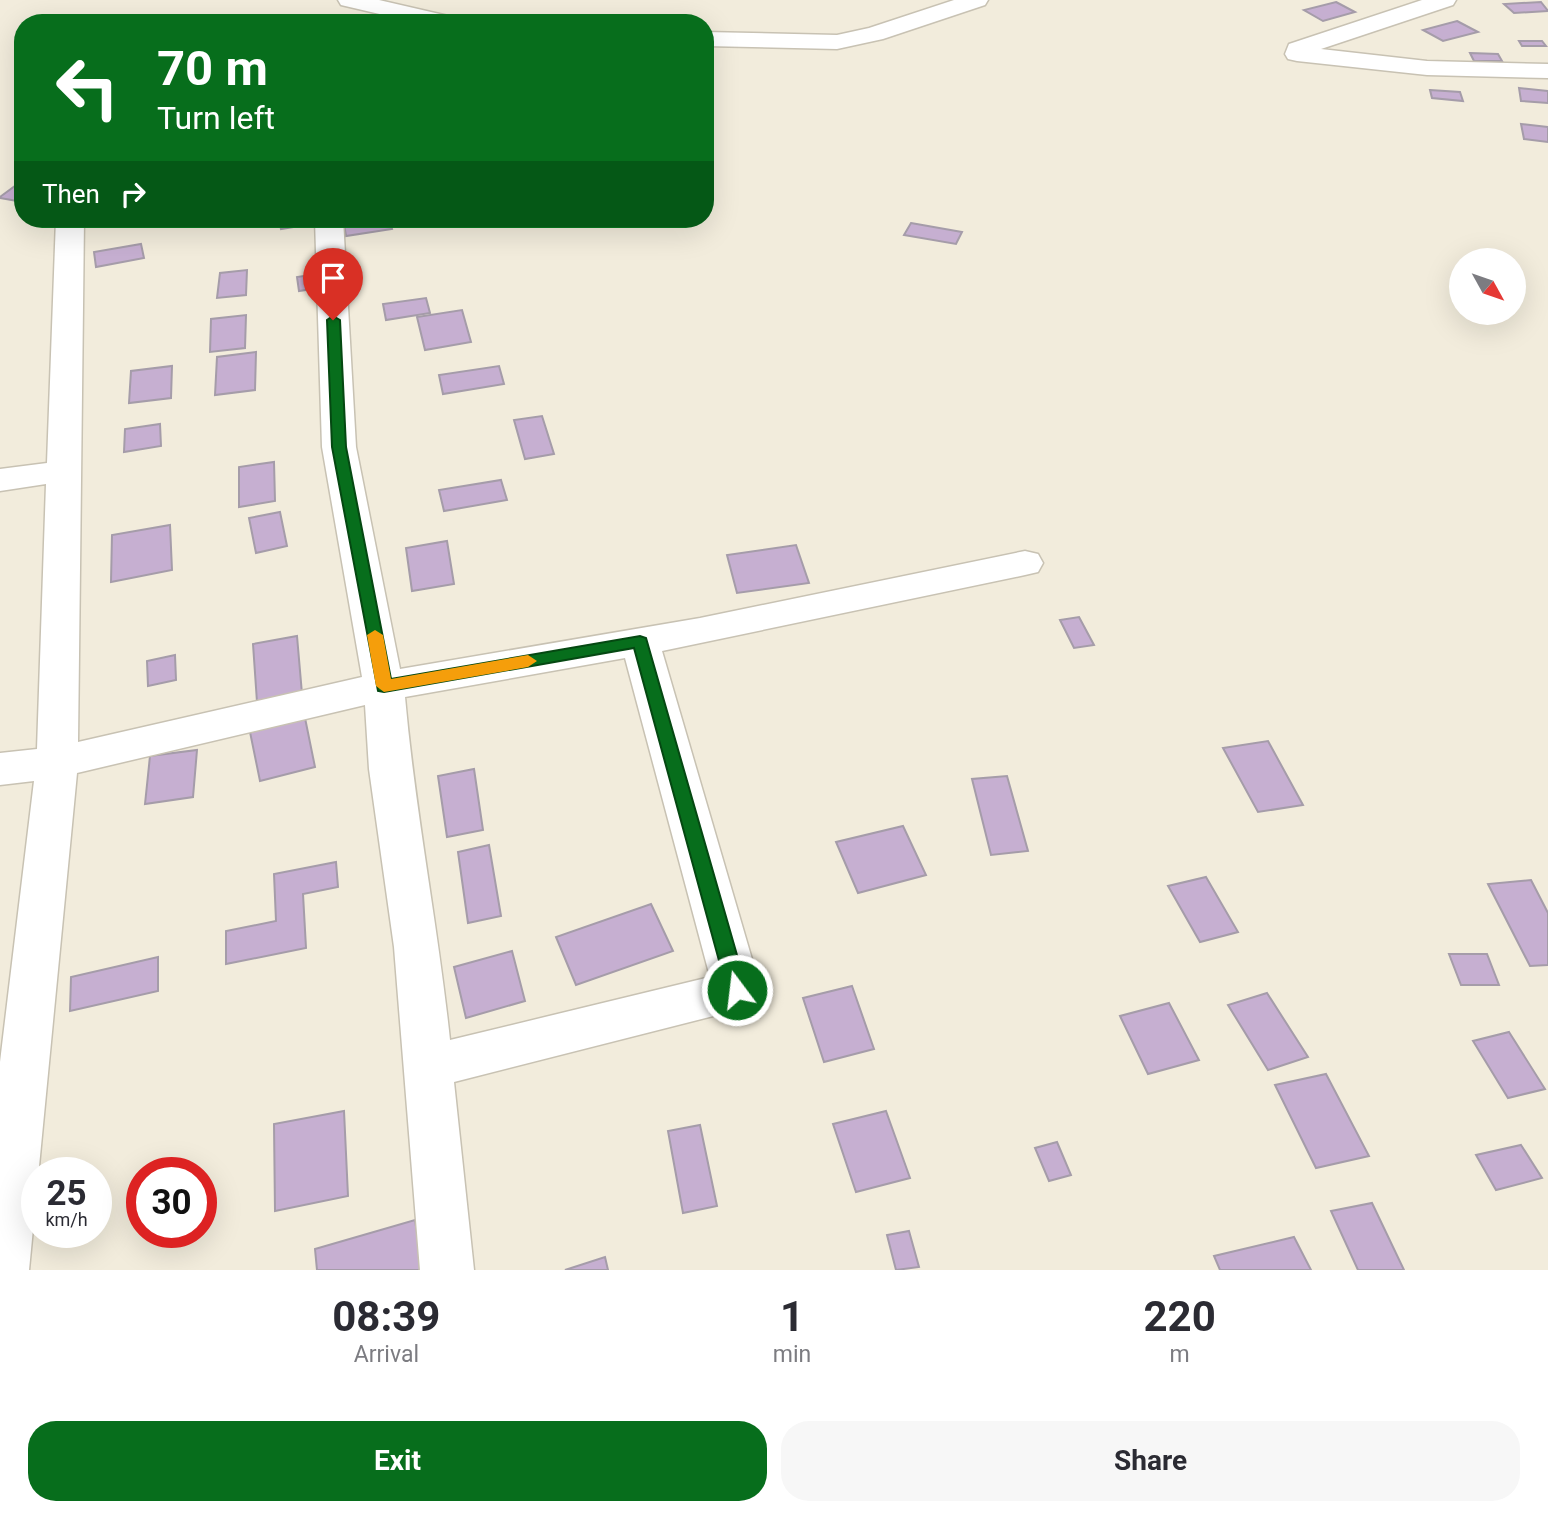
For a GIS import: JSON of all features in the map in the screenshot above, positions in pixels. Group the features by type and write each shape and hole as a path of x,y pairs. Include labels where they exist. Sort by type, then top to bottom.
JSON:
{"street":[{"path":"349,0 410,14"},
{"path":"714,39 837,42 876,34 977,0"},
{"path":"1445,0 1298,49 1297,54 1427,68 1548,71"},
{"path":"2,1270 57,762 66,471 64,399 71,228"},
{"path":"329,228 339,447 384,686 390,769 417,947 447,1270"},
{"path":"0,480 66,471"},
{"path":"0,769 57,762 384,686 640,642 1025,563"},
{"path":"429,1067 737,990 640,642"}],"building":[{"path":"1336,2 1355,12 1323,21 1304,10"},
{"path":"1541,2 1548,11 1514,13 1504,4"},
{"path":"1457,21 1478,32 1443,41 1423,30"},
{"path":"1519,41 1542,41 1546,46 1522,46"},
{"path":"1470,53 1498,54 1502,61 1474,61"},
{"path":"1519,88 1548,91 1548,103 1521,101"},
{"path":"1430,90 1460,92 1463,101 1432,98"},
{"path":"1521,124 1548,127 1548,142 1524,139"},
{"path":"14,187 14,200 0,197"},
{"path":"911,223 962,232 956,244 904,235"},
{"path":"345,228 392,229 346,236"},
{"path":"141,244 144,258 96,267 94,252"},
{"path":"247,270 246,295 217,298 220,273"},
{"path":"317,274 319,288 299,291 297,277"},
{"path":"426,298 430,313 386,320 383,304"},
{"path":"462,310 471,342 425,350 417,317"},
{"path":"246,315 245,348 210,352 211,319"},
{"path":"256,352 255,390 215,395 217,357"},
{"path":"172,366 171,398 129,403 131,371"},
{"path":"499,366 504,384 443,394 439,375"},
{"path":"542,416 554,454 525,459 514,420"},
{"path":"160,424 161,446 124,452 125,429"},
{"path":"274,462 275,501 239,507 239,467"},
{"path":"501,480 507,500 444,511 439,490"},
{"path":"280,512 287,546 256,553 249,518"},
{"path":"170,525 172,570 111,582 112,535"},
{"path":"447,541 454,584 412,591 406,548"},
{"path":"796,545 809,583 737,593 727,555"},
{"path":"1079,617 1094,645 1074,648 1060,620"},
{"path":"297,636 302,694 257,702 253,644"},
{"path":"175,655 176,680 148,686 147,661"},
{"path":"305,718 315,767 260,781 250,732"},
{"path":"1268,741 1303,805 1258,812 1223,748"},
{"path":"197,750 193,797 145,804 150,756"},
{"path":"474,769 483,830 447,837 438,776"},
{"path":"1007,776 1028,851 991,855 972,779"},
{"path":"903,826 926,875 858,893 836,842"},
{"path":"489,845 501,916 468,923 458,852"},
{"path":"336,862 338,887 303,894 306,948 226,964 226,931 276,921 274,874"},
{"path":"1206,877 1238,932 1200,942 1168,886"},
{"path":"1531,880 1548,913 1548,965 1530,966 1488,884"},
{"path":"651,904 673,951 576,985 556,937"},
{"path":"512,951 525,1001 466,1018 454,967"},
{"path":"1449,954 1487,954 1499,985 1461,985"},
{"path":"158,957 158,991 70,1011 71,977"},
{"path":"852,986 874,1049 824,1062 803,998"},
{"path":"1267,993 1308,1057 1268,1070 1228,1005"},
{"path":"1169,1003 1199,1060 1148,1074 1120,1016"},
{"path":"1509,1032 1545,1089 1508,1098 1473,1041"},
{"path":"1326,1074 1369,1156 1316,1168 1275,1085"},
{"path":"344,1111 348,1196 275,1211 274,1124"},
{"path":"886,1111 910,1178 856,1192 833,1124"},
{"path":"700,1125 717,1206 683,1213 668,1131"},
{"path":"1057,1142 1071,1175 1049,1181 1035,1148"},
{"path":"1521,1145 1542,1178 1496,1190 1476,1155"},
{"path":"1372,1203 1404,1270 1358,1270 1331,1211"},
{"path":"415,1220 423,1270 317,1270 315,1249"},
{"path":"909,1231 919,1267 896,1270 887,1235"},
{"path":"1294,1237 1311,1270 1220,1270 1214,1256"},
{"path":"605,1257 608,1270 565,1270"}],"slow traffic":[{"path":"375,635 384,686 528,661"}],"route":[{"path":"333,320 339,447 384,686 640,642 737,990"}]}
